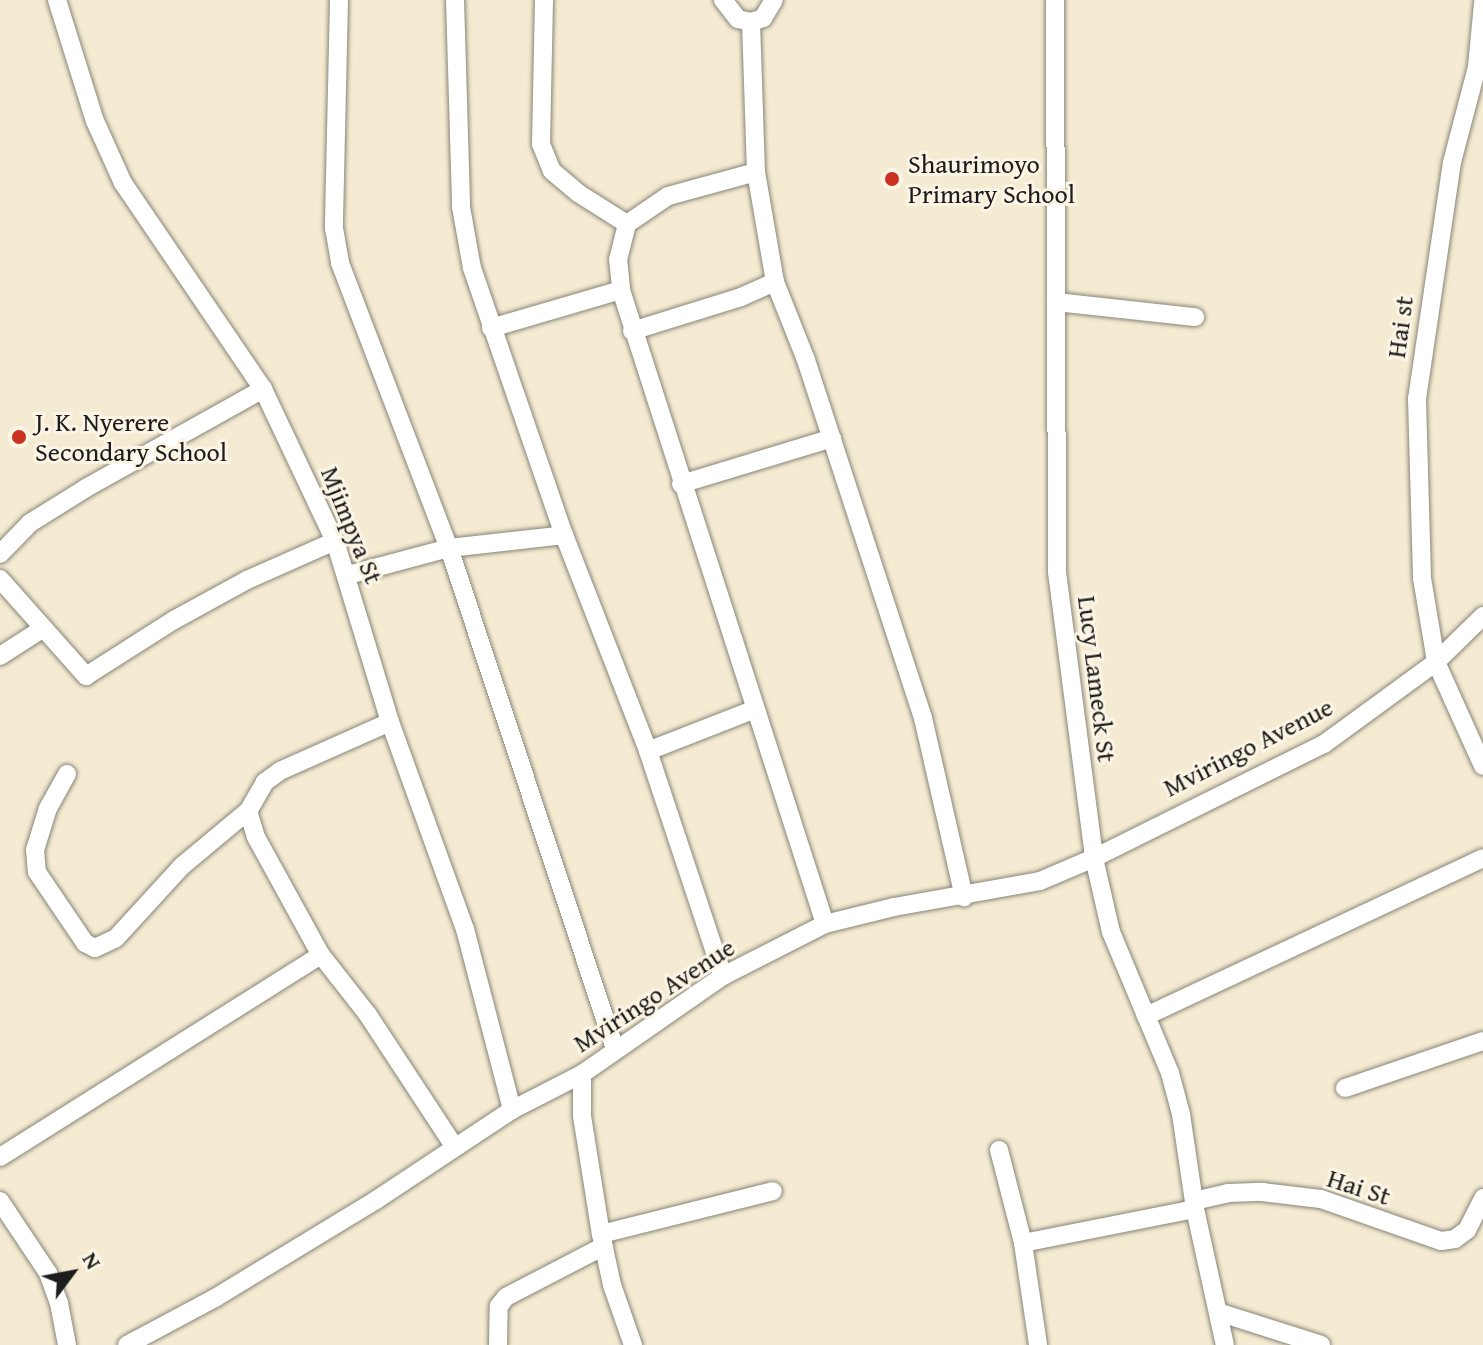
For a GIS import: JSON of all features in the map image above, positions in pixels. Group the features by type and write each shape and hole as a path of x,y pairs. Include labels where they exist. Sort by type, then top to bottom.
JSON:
{"street":[{"name":"Mjimpya St","path":"57,0 95,121 123,183 263,389 335,541 348,575 390,722 465,929 512,1110"},
{"path":"339,0 334,228 340,263 449,548 615,1049"},
{"path":"455,0 461,207 472,268 564,535 648,751 723,976"},
{"path":"544,0 541,144 552,171 578,193 627,224"},
{"path":"724,0 728,10 738,19 751,22 763,18 774,0"},
{"name":"Lucy Lameck St","path":"1055,0 1057,572 1094,858 1111,932 1170,1073 1181,1114 1194,1205 1221,1313 1225,1345"},
{"name":"Hai st","path":"1436,662 1422,578 1417,399 1452,162 1480,67 1483,3"},
{"path":"751,22 756,172 775,282 832,438 923,718 964,897"},
{"path":"756,172 668,196 627,224 618,259 621,290 632,331 825,924"},
{"path":"632,331 775,282"},
{"path":"491,328 621,290"},
{"path":"1056,302 1195,317"},
{"path":"0,554 30,523 86,488 263,389"},
{"path":"681,484 832,438"},
{"path":"348,575 449,548 564,535"},
{"path":"0,579 86,676 174,620 247,580 335,541"},
{"name":"Mviringo Avenue","path":"127,1345 282,1257 512,1110 582,1074 723,976 825,924 894,907 964,897 1040,881 1094,858 1324,744 1436,662 1483,616"},
{"path":"0,656 42,629"},
{"path":"1436,662 1483,766"},
{"path":"648,751 755,709"},
{"path":"67,774 48,808 35,850 37,872 44,887 85,943 95,948 116,938 182,866 248,811 265,782 280,771 390,722"},
{"path":"248,811 256,837 321,955 368,1015 454,1146"},
{"path":"1146,1016 1483,858"},
{"path":"0,1157 321,955"},
{"path":"1345,1088 1483,1041"},
{"path":"582,1074 582,1116 602,1240 633,1345"},
{"path":"999,1150 1023,1243 1038,1345"},
{"path":"498,1345 499,1306 506,1297 602,1240 773,1191"},
{"name":"Hai St","path":"1023,1243 1194,1205 1228,1193 1262,1192 1321,1199 1441,1241 1455,1239 1467,1230 1483,1198"},
{"path":"0,1201 48,1273 59,1303 67,1345"},
{"path":"1221,1313 1321,1345"}],"place":[{"name":"Shaurimoyo Primary School","path":"892,179"},
{"name":"J. K. Nyerere Secondary School","path":"19,437"}]}
